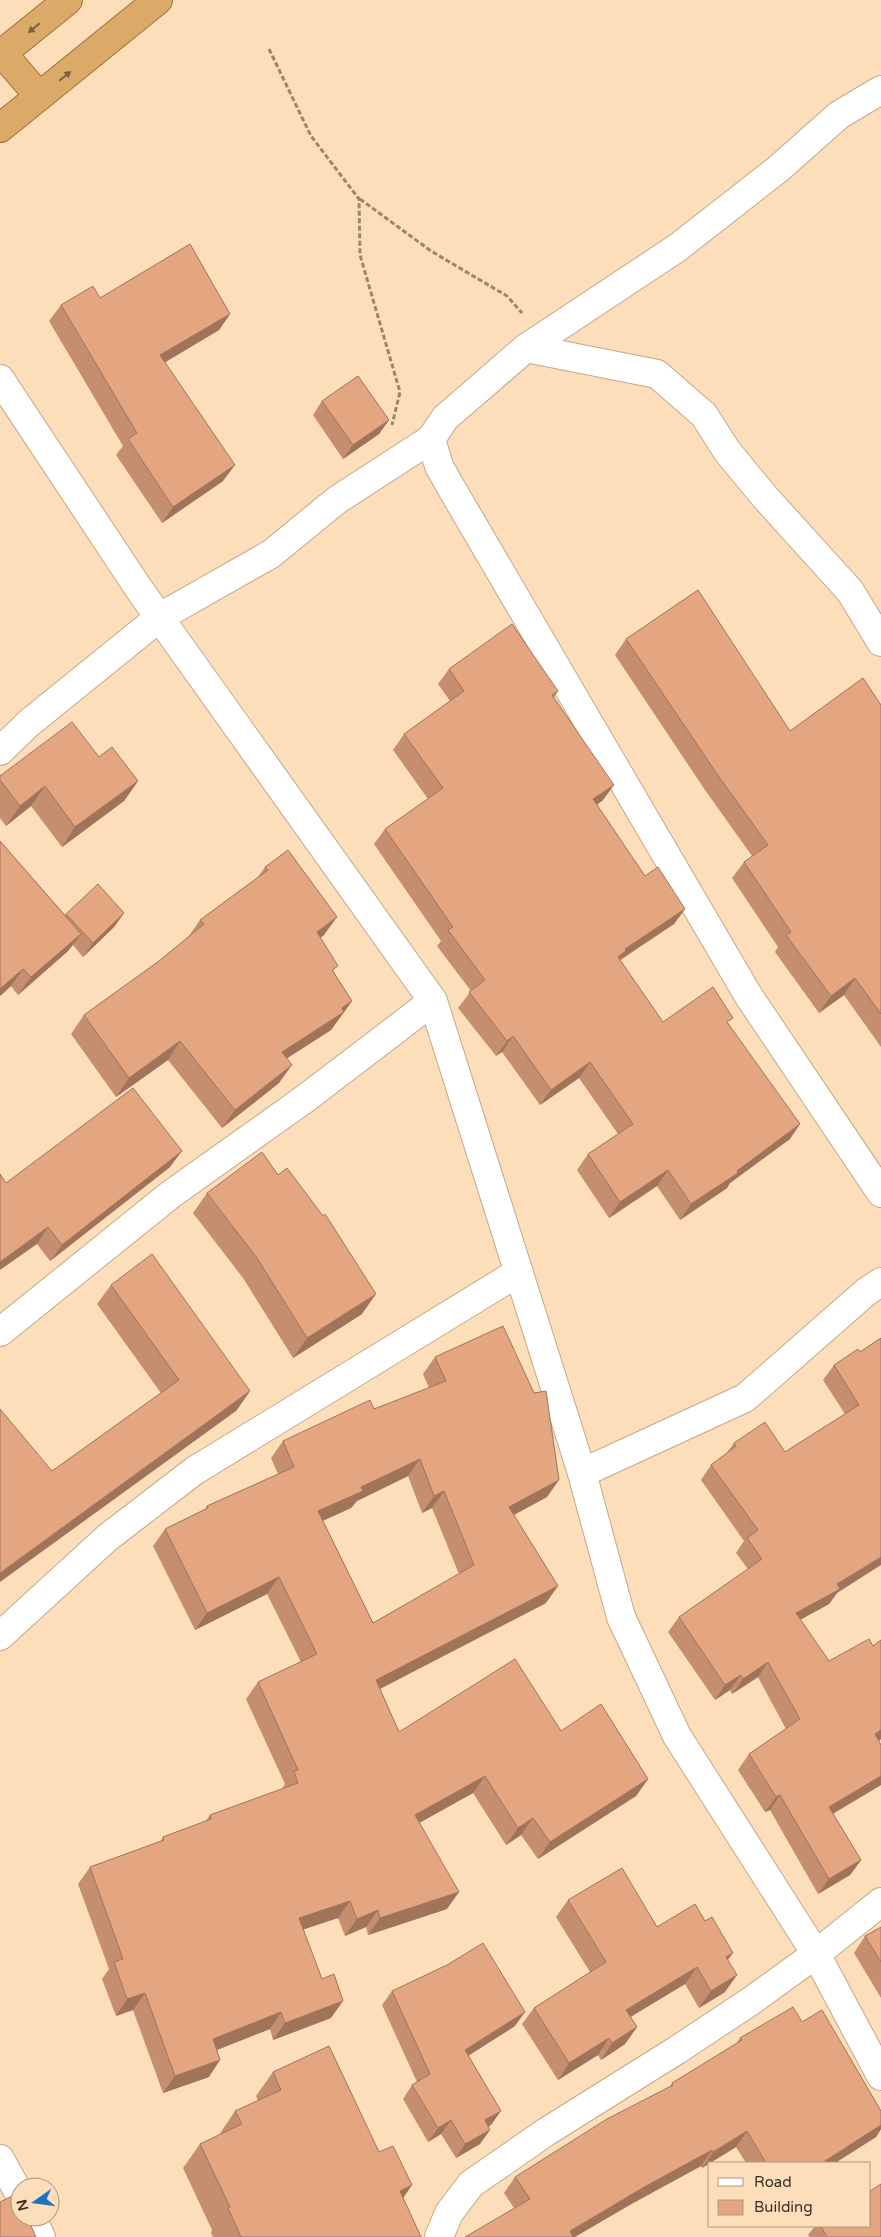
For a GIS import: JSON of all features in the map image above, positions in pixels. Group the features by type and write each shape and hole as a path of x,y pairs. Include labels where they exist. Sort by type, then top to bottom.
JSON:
{"highway":[{"path":"39,96 1,54 68,0"},
{"path":"0,128 158,0"}],"street":[{"path":"0,751 29,723 160,617 271,554 337,500 431,438 445,418 526,348 677,248 778,168 839,115 881,90"},
{"path":"526,348 657,374 704,415 727,450 764,496 850,591 881,642"},
{"path":"0,379 94,524 433,1001 582,1472 621,1617 673,1728 816,1954 881,2076"},
{"path":"431,438 439,466 449,484 748,996 881,1192"},
{"path":"0,1332 170,1195 306,1098 433,1001"},
{"path":"0,1636 107,1538 194,1471 519,1272"},
{"path":"582,1472 744,1398 866,1292 881,1282"},
{"path":"439,2237 449,2213 471,2184 546,2132 685,2045 816,1954 881,1902"},
{"path":"0,2159 10,2177"}],"path":[{"path":"269,49 311,136 360,199 431,251 507,296 531,324 552,332"},
{"path":"360,199 360,255 400,392 390,433 386,468"}],"building":[{"path":"190,244 230,314 160,355 235,465 173,507 128,439 137,433 61,305 93,286 100,298"},
{"path":"358,376 389,420 353,445 322,401"},
{"path":"698,590 790,731 863,678 881,705 881,1014 855,978 831,996 786,935 791,932 744,862 768,845 717,774 626,639"},
{"path":"512,624 558,691 552,695 614,785 593,799 645,876 658,867 685,909 625,949 626,951 618,957 663,1022 713,987 733,1018 727,1022 800,1124 737,1171 738,1173 691,1204 668,1170 620,1202 588,1154 633,1124 590,1062 551,1090 513,1036 507,1041 469,992 485,980 448,930 453,927 385,829 443,788 404,734 464,691 449,669"},
{"path":"72,722 99,757 112,747 138,781 75,827 45,786 20,806 0,780 0,776"},
{"path":"0,841 81,934 31,977 23,969 0,989"},
{"path":"288,850 337,917 317,932 338,966 332,970 352,1001 342,1008 344,1012 282,1052 292,1065 235,1110 180,1041 129,1078 84,1015 159,961 204,924 200,920 268,870 265,867"},
{"path":"98,884 124,913 93,943 66,914"},
{"path":"133,1088 182,1151 62,1245 48,1227 0,1262 0,1174 6,1183"},
{"path":"262,1152 278,1175 287,1168 323,1216 325,1214 376,1294 307,1338 257,1258 207,1193"},
{"path":"152,1254 250,1391 0,1573 0,1409 52,1471 179,1380 111,1285"},
{"path":"503,1326 534,1393 546,1391 559,1480 509,1507 558,1586 376,1680 399,1732 515,1659 561,1731 601,1704 648,1779 550,1842 533,1818 518,1828 485,1776 415,1815 459,1892 380,1918 378,1910 357,1919 350,1901 299,1918 322,1979 334,1974 343,2001 285,2023 281,2012 213,2039 220,2060 175,2076 145,1993 127,1999 114,1962 123,1959 90,1867 164,1840 163,1837 211,1819 210,1815 298,1783 294,1771 298,1770 258,1682 317,1654 279,1577 207,1613 165,1529 208,1508 207,1506 294,1467 283,1441 370,1400 374,1409 446,1381 435,1357","holes":["420,1459 434,1496 444,1491 474,1565 373,1623 318,1511 363,1491 361,1487"]},
{"path":"881,1338 881,1557 837,1584 840,1589 796,1613 829,1661 869,1639 873,1646 881,1640 881,1730 875,1734 881,1745 881,1776 829,1807 861,1860 829,1879 780,1795 776,1797 749,1754 800,1719 768,1662 743,1679 741,1675 725,1685 679,1617 762,1559 747,1538 758,1530 711,1465 736,1446 734,1443 765,1422 785,1452 859,1405 834,1365 858,1349 860,1352"},
{"path":"622,1868 657,1927 695,1904 705,1921 712,1917 733,1953 726,1957 737,1975 711,1991 697,1967 626,2010 637,2027 612,2043 609,2038 569,2063 534,2008 606,1962 568,1900"},
{"path":"881,1927 881,1962 865,1936"},
{"path":"483,1943 525,2012 465,2050 501,2111 485,2120 490,2130 465,2144 451,2120 438,2128 412,2085 430,2074 392,1991 447,1965"},
{"path":"793,2007 802,2022 822,2010 881,2111 881,2125 824,2162 765,2162 747,2131 713,2152 712,2150 646,2186 570,2231 573,2237 465,2237 530,2199 515,2177 607,2119 673,2085 672,2083 742,2040 740,2038"},
{"path":"329,2046 379,2152 393,2146 412,2185 400,2191 421,2237 241,2237 228,2208 230,2207 200,2144 242,2124 235,2111 281,2090 273,2072"},
{"path":"881,2184 881,2237 827,2237 822,2227 871,2227 871,2190"},
{"path":"10,2197 10,2227 32,2227 36,2237 0,2237 0,2202"}]}
